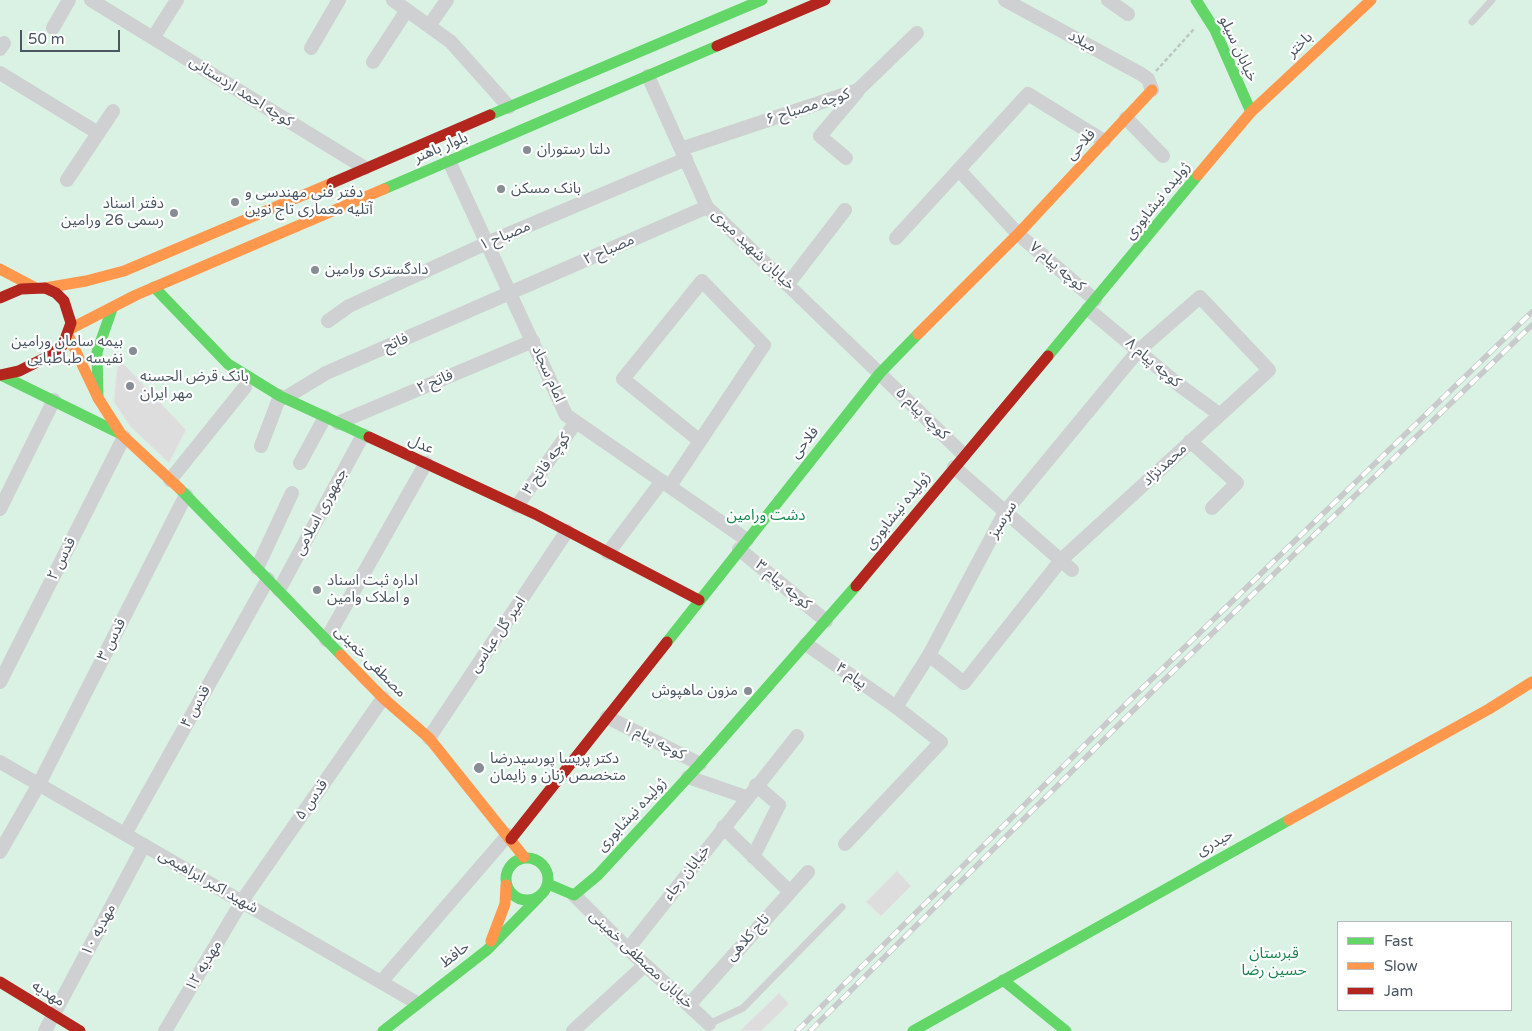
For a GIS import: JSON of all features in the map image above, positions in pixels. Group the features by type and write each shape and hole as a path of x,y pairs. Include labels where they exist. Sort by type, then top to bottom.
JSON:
{"main road":[{"name":"بلوار باهنر","path":"0,298 40,287 86,281 124,271 762,0"},
{"name":"بلوار باهنر","path":"69,332 154,287 825,0"},
{"name":"خیابان سیلو","path":"1196,0 1216,30 1250,112"},
{"name":"باختر","path":"1250,112 1370,0"},
{"name":"فلاحی","path":"510,837 880,373 1018,234 1126,118 1150,85"},
{"name":"ژولیده نیشابوری","path":"574,895 598,875 700,764 826,621 1092,305 1250,112"},
{"path":"0,269 56,293 64,302 69,312 69,332 98,398 123,435"},
{"path":"86,281 81,302 87,313 94,318"},
{"name":"عدل","path":"154,287 228,364 282,397 517,506 699,600"},
{"path":"98,398 96,352 112,309"},
{"path":"1,375 19,371 49,356 63,345 69,332"},
{"path":"1,375 123,435"},
{"name":"مصطفی خمینی","path":"123,435 186,495 383,698 429,738 510,837 524,858"},
{"name":"حیدری","path":"913,1031 1489,709 1532,682"},
{"path":"487,950 505,904 506,885 507,870 517,860 531,858 543,864 548,877 548,884 539,897 526,900 520,899 509,891 506,885"},
{"path":"548,884 574,895"},
{"name":"حافظ","path":"383,1031 417,1002 487,950 539,897"},
{"path":"1003,980 1066,1031"},
{"name":"مهدیه","path":"0,982 80,1031"}],"street":[{"path":"53,28 69,0"},
{"name":"کوچه احمد اردستانی","path":"91,0 366,168"},
{"path":"153,38 177,0"},
{"path":"311,48 339,0"},
{"path":"393,0 451,42 509,107"},
{"path":"429,26 447,0"},
{"name":"میلاد","path":"1005,0 1150,85"},
{"path":"1108,0 1128,14"},
{"path":"373,62 407,10"},
{"name":"کوچه مصباح ۶","path":"683,154 858,90 917,33"},
{"path":"0,73 98,133"},
{"name":"خیابان شهید میری","path":"648,76 708,207 880,373"},
{"path":"846,158 820,136 858,90"},
{"path":"896,238 1028,94 1104,141"},
{"path":"67,180 112,111"},
{"path":"1126,118 1164,156"},
{"name":"مصباح ۱","path":"328,321 349,306 683,154"},
{"name":"امام سجاد","path":"449,161 566,415 666,484 743,544"},
{"name":"کوچه پیام ۷","path":"959,170 1018,234 1092,305"},
{"name":"مصباح ۲","path":"510,293 708,207"},
{"path":"788,284 844,210"},
{"path":"608,552 700,442 764,345 702,281 623,379 700,442"},
{"name":"فاتح","path":"282,397 326,373 510,293"},
{"name":"سرسبز","path":"896,707 929,655 1005,512 1138,351 1200,297 1269,370"},
{"name":"کوچه پیام ۸","path":"1092,305 1138,351 1179,385 1220,414"},
{"name":"فاتح ۲","path":"338,423 533,341"},
{"name":"محمدنژاد","path":"929,655 964,683 1061,560 1269,370"},
{"name":"کوچه پیام ۵","path":"880,373 964,455"},
{"path":"170,480 245,387"},
{"path":"261,446 282,397"},
{"path":"0,509 54,400"},
{"path":"300,463 325,417"},
{"name":"کوچه فاتح ۳","path":"517,506 576,422"},
{"name":"قدس ۲","path":"0,682 123,435"},
{"name":"جمهوری اسلامی","path":"279,590 363,435"},
{"path":"1190,441 1236,483 1212,508"},
{"path":"326,640 426,464"},
{"path":"954,467 1072,570"},
{"path":"257,568 292,493"},
{"name":"قدس ۳","path":"0,852 39,784 186,495"},
{"name":"امیر گل عباسی","path":"429,738 567,531"},
{"name":"کوچه پیام ۳","path":"743,544 826,621"},
{"name":"قدس ۴","path":"125,834 268,579"},
{"name":"پیام ۴","path":"806,644 896,707 941,742 844,844"},
{"name":"قدس ۵","path":"242,901 383,698"},
{"name":"کوچه پیام ۱","path":"607,717 700,764"},
{"name":"خیابان رجاء","path":"628,949 756,785 797,736"},
{"name":"شهید اکبر ابراهیمی","path":"0,762 417,1002"},
{"path":"688,777 746,798"},
{"path":"753,856 779,805 756,785"},
{"path":"723,827 790,892"},
{"path":"381,982 510,837"},
{"name":"مهدیه ۱۰","path":"45,1031 144,845"},
{"name":"تاج کلاهی","path":"689,1005 808,872"},
{"name":"خیابان مصطفی خمینی","path":"574,895 628,949 709,1024"},
{"name":"مهدیه ۱۲","path":"165,1031 242,901"},
{"path":"572,1031 645,965"}],"lane":[{"path":"1472,22 1492,0"},
{"path":"709,1024 743,1008 842,907"}],"path":[{"path":"1150,85 1206,16"}],"green space":[{"name":"دشت ورامین","path":"0,0 1532,0 1532,1031 0,1031"}],"building":[{"name":"بانک قرض الحسنه مهر ایران","path":"118,358 186,430 169,463 130,426 114,402"},
{"path":"897,871 911,886 881,916 866,902"},
{"path":"779,993 789,1004 761,1031 740,1031"}],"railway":[{"path":"797,1031 1129,701 1532,312"},
{"path":"810,1031 1162,682 1532,325"}],"traffic: fast":[{"path":"490,115 762,0"},
{"path":"1196,0 1215,30 1251,112"},
{"path":"384,189 717,46"},
{"path":"1048,356 1198,175"},
{"path":"154,287 228,364 280,396 369,437"},
{"path":"98,398 97,352 112,309"},
{"path":"667,642 880,373 918,334"},
{"path":"1,375 119,433"},
{"path":"180,489 341,655"},
{"path":"548,884 574,895 598,875 700,764 856,586"},
{"path":"913,1031 1289,820"},
{"path":"531,858 539,861 545,867 548,879 545,891 539,897 523,900 515,897 509,891 506,875 509,867 515,861 531,858"},
{"path":"383,1031 487,950 539,897"},
{"path":"1003,980 1066,1031"}],"traffic: slow":[{"path":"1198,175 1251,112 1371,0"},
{"path":"918,334 1018,234 1152,90"},
{"path":"45,288 86,281 124,271 332,183"},
{"path":"70,329 136,295 384,189"},
{"path":"0,269 34,287"},
{"path":"68,335 98,398 121,434 180,489"},
{"path":"341,655 383,698 429,738 524,857"},
{"path":"1289,820 1489,709 1532,682"},
{"path":"491,941 505,904 506,885"}],"traffic: jam":[{"path":"717,46 825,0"},
{"path":"332,183 490,115"},
{"path":"0,298 21,289 45,288 56,293 64,301 71,323 63,345 49,356 19,371 0,375"},
{"path":"856,586 1048,356"},
{"path":"369,437 535,514 699,600"},
{"path":"511,839 667,642"},
{"path":"0,982 80,1031"}],"place":[{"name":"دلتا رستوران","path":"527,150"},
{"name":"بانک مسکن","path":"501,189"},
{"name":"دفتر فنی مهندسی و آتلیه معماری تاج نوین","path":"235,202"},
{"name":"دفتر اسناد رسمی 26 ورامین","path":"174,213"},
{"name":"دادگستری ورامین","path":"315,270"},
{"name":"بیمه سامان ورامین نفیسه طباطبایی","path":"133,351"},
{"name":"بانک قرض الحسنه مهر ایران","path":"130,386"},
{"name":"اداره ثبت اسناد و املاک وامین","path":"317,590"},
{"name":"مزون ماهپوش","path":"748,691"},
{"name":"دکتر پریسا پورسیدرضا متخصص زنان و زایمان","path":"479,768"}],"park label":[{"name":"قبرستان حسین رضا","path":"1274,962"}]}
